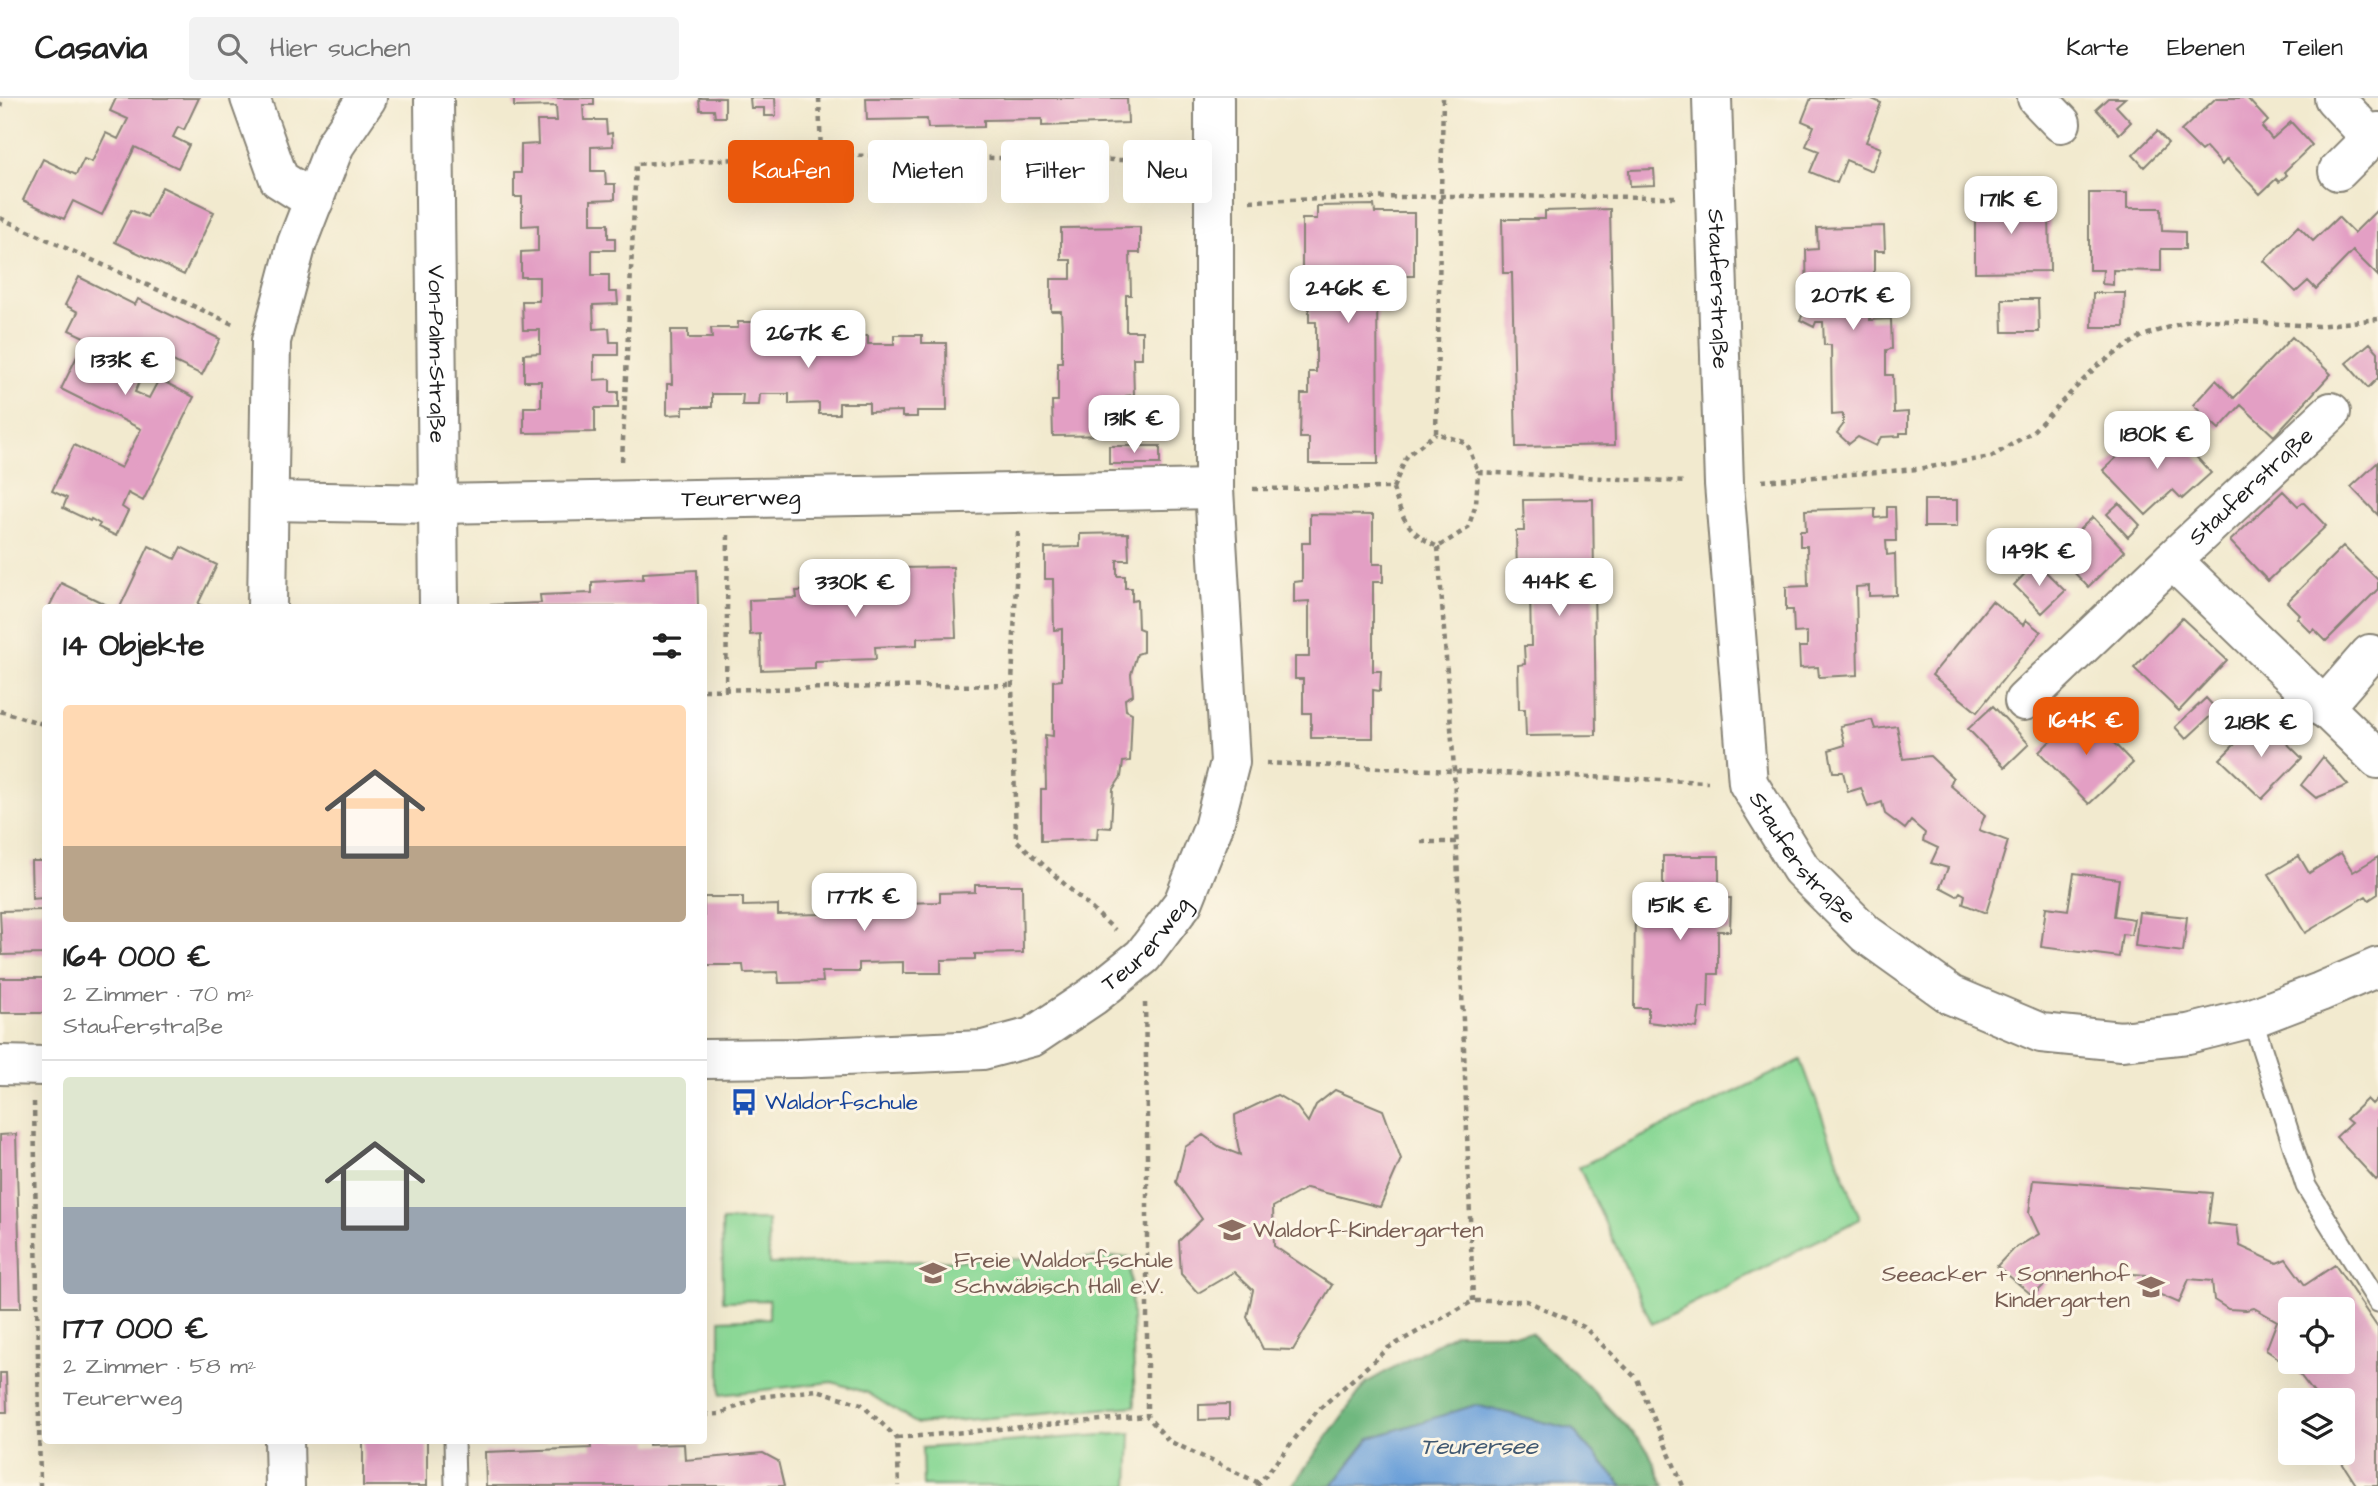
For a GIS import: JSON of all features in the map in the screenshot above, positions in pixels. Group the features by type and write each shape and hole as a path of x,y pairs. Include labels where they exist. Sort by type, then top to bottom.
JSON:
{"street":[{"path":"250,98 279,179 314,201"},
{"path":"267,604 271,341 297,243 335,145 367,98"},
{"name":"Von-Palm-Straße","path":"434,98 439,604"},
{"name":"Teurerweg","path":"707,1059 983,1050 1032,1037 1093,996 1143,956 1183,903 1213,828 1230,762 1214,489 1214,98"},
{"name":"Stauferstraße","path":"1712,98 1724,484 1748,783 1801,869 1866,934 1951,995 2041,1033 2122,1041 2188,1034 2252,1018 2378,967"},
{"path":"2334,98 2375,135 2338,171"},
{"name":"Stauferstraße","path":"2024,701 2331,412"},
{"name":"Teurerweg","path":"269,501 437,504 1214,489"},
{"name":"Stauferstraße","path":"2172,560 2378,759"},
{"path":"2323,708 2375,654"},
{"path":"284,1444 285,1486"}],"lane":[{"path":"2252,1018 2306,1186 2378,1302"},
{"path":"454,1444 455,1486"}],"path":[{"path":"0,107 2,98"},
{"path":"818,98 820,140"},
{"path":"1436,433 1443,98"},
{"path":"854,156 1214,162"},
{"path":"620,500 636,164 728,160"},
{"path":"1214,205 1261,200 1441,196 1717,197"},
{"path":"0,218 271,341"},
{"path":"1478,472 1724,484 1917,469 1991,457 2032,432 2097,366 2142,336 2195,320 2318,326 2378,319"},
{"path":"1436,433 1467,443 1478,472 1476,504 1468,528 1438,547"},
{"path":"1436,433 1407,456 1393,488 1401,514 1418,537 1438,547"},
{"path":"1214,489 1393,488"},
{"path":"1019,493 1012,685 1016,840 1143,956 1147,1115 1147,1416 1169,1441 1258,1484 1317,1411 1388,1349 1473,1301 1527,1301 1584,1327 1637,1379 1683,1486"},
{"path":"726,690 729,498"},
{"path":"1438,547 1454,769 1473,1301"},
{"path":"707,690 1012,685"},
{"path":"0,711 42,723"},
{"path":"1230,762 1748,783"},
{"path":"1421,842 1456,842"},
{"path":"26,1066 40,1486"},
{"path":"707,1415 720,1414 760,1397 817,1390 861,1404 897,1438 899,1486"},
{"path":"897,1438 1147,1416"}],"green space":[{"path":"1801,1060 1860,1219 1652,1324 1579,1167"},
{"path":"768,1220 769,1264 1130,1257 1135,1406 917,1424 868,1393 832,1382 720,1395 720,1320 769,1318 769,1300 723,1301 722,1221"},
{"path":"1455,1333 1531,1333 1587,1385 1648,1450 1664,1486 1623,1486 1572,1429 1370,1438 1332,1486 1292,1486 1366,1383"},
{"path":"1131,1433 1129,1486 923,1486 922,1448"}],"water":[{"name":"Teurersee","path":"1475,1405 1572,1429 1623,1486 1332,1486 1370,1438"}],"building":[{"path":"116,98 199,98 184,130 178,127 173,137 189,145 178,168 135,147 102,215 73,201 64,219 23,200 43,159 76,175 84,159 92,162 106,133 118,139 128,119 110,111"},
{"path":"514,98 594,98 594,105 583,105 584,120 606,120 607,134 612,133 613,146 591,147 591,171 605,171 606,184 615,184 615,199 591,200 591,224 608,224 608,238 615,238 615,250 592,250 592,275 609,275 609,292 617,292 618,304 593,305 594,329 609,328 610,342 618,342 618,355 594,355 594,380 610,379 610,392 618,392 618,408 595,408 595,432 524,433 524,407 541,407 541,381 524,381 524,354 540,353 540,330 523,330 522,301 539,301 539,277 521,277 521,252 538,251 538,225 522,226 522,197 514,197 514,173 521,173 521,145 538,144 537,121 557,121 556,106 514,107"},
{"path":"699,98 725,98 725,117 715,117 714,110 700,110"},
{"path":"750,98 775,98 776,116 764,116 764,108 751,108"},
{"path":"866,98 1127,98 1128,123 1042,126 1042,119 984,120 984,127 928,128 927,119 867,120"},
{"path":"1811,98 1870,98 1881,103 1866,142 1881,148 1872,171 1846,160 1837,183 1810,172 1819,151 1806,146 1814,126 1802,121"},
{"path":"2108,98 2125,98 2116,106 2131,122 2119,134 2096,109"},
{"path":"2216,98 2247,98 2268,121 2262,127 2272,139 2291,122 2312,145 2284,172 2287,175 2279,182 2276,179 2260,194 2227,159 2222,165 2206,147 2201,151 2181,131"},
{"path":"2157,131 2168,143 2144,167 2133,155"},
{"path":"1654,169 1655,185 1630,186 1629,170"},
{"path":"162,187 214,212 184,275 115,242 131,210 147,217"},
{"path":"2089,193 2127,193 2127,208 2161,208 2162,231 2185,232 2185,249 2161,249 2161,271 2113,270 2113,285 2102,284 2103,270 2089,270"},
{"path":"2010,195 2010,208 2049,207 2050,271 1975,272 1975,196"},
{"path":"1374,205 1375,213 1414,213 1414,276 1377,276 1378,464 1309,464 1309,438 1300,438 1301,394 1309,394 1309,372 1316,372 1316,322 1309,322 1309,280 1302,280 1302,219 1317,219 1317,206"},
{"path":"1610,209 1615,445 1516,447 1512,273 1503,273 1502,219 1545,219 1545,211"},
{"path":"2376,211 2378,276 2353,251 2316,289 2308,281 2296,292 2264,261 2298,226 2313,241 2338,217 2354,233"},
{"path":"1884,226 1885,251 1874,251 1874,279 1869,279 1870,320 1891,319 1892,349 1886,350 1886,375 1893,375 1894,413 1908,412 1908,433 1881,437 1876,446 1858,437 1849,444 1837,433 1843,425 1843,414 1832,415 1831,345 1824,345 1823,322 1816,322 1814,327 1800,320 1807,305 1806,250 1818,249 1817,228"},
{"path":"1140,227 1140,253 1130,253 1131,295 1126,295 1126,331 1142,331 1142,358 1133,358 1134,395 1126,396 1126,435 1053,436 1052,401 1058,401 1058,362 1062,362 1062,331 1061,311 1051,311 1051,279 1071,279 1071,260 1061,260 1061,228"},
{"path":"79,277 135,305 138,299 220,339 202,375 148,349 135,375 141,378 135,392 149,398 159,379 194,397 143,501 128,493 122,507 128,511 116,536 98,527 100,524 91,519 90,521 63,508 67,498 52,491 74,445 121,468 141,429 61,389 86,338 69,330 78,312 65,305"},
{"path":"2093,293 2125,293 2124,327 2092,327"},
{"path":"2002,299 2038,299 2039,332 2003,332"},
{"path":"738,322 762,322 762,328 789,328 789,337 814,336 814,331 843,330 843,336 868,336 868,344 894,344 894,335 922,335 922,343 946,343 947,411 917,411 917,417 902,417 902,411 869,412 869,403 839,403 839,414 819,414 819,403 789,404 789,394 760,394 759,405 742,405 743,394 712,394 712,407 683,407 683,414 667,415 667,384 672,384 671,330 688,330 688,338 712,338 711,328 738,328"},
{"path":"2292,337 2331,374 2274,436 2241,405 2219,429 2193,405 2216,380 2234,398"},
{"path":"2370,343 2378,352 2378,378 2368,388 2346,363"},
{"path":"2169,427 2211,473 2182,499 2173,490 2146,515 2103,470 2131,444 2139,453"},
{"path":"1109,446 1160,446 1160,464 1109,464"},
{"path":"2378,462 2378,515 2351,487"},
{"path":"2283,491 2298,506 2303,502 2326,526 2268,581 2230,541"},
{"path":"1593,499 1596,735 1526,736 1525,709 1519,709 1518,665 1525,664 1524,646 1531,646 1530,590 1524,590 1524,573 1517,573 1516,531 1524,531 1523,500"},
{"path":"1924,500 1957,500 1957,527 1924,527"},
{"path":"2119,503 2140,525 2128,537 2107,514"},
{"path":"1887,507 1895,507 1896,541 1886,541 1887,555 1895,554 1896,595 1869,596 1869,586 1856,587 1858,675 1819,677 1818,667 1800,668 1799,647 1807,647 1807,632 1794,633 1793,610 1786,610 1786,587 1808,586 1807,546 1800,546 1800,531 1806,531 1805,510 1875,508 1875,518 1887,517"},
{"path":"1310,514 1373,515 1373,564 1383,564 1383,582 1373,582 1373,671 1381,671 1380,691 1373,690 1373,738 1311,738 1311,713 1303,713 1303,679 1295,679 1295,657 1309,657 1309,601 1294,602 1294,582 1302,581 1302,543 1310,543"},
{"path":"2093,517 2125,551 2088,587 2055,552"},
{"path":"1128,533 1129,560 1117,560 1117,576 1125,576 1125,588 1132,588 1132,601 1137,600 1138,628 1143,630 1143,652 1137,654 1131,674 1133,695 1125,699 1126,710 1132,713 1130,761 1123,762 1121,777 1113,789 1111,828 1098,827 1097,839 1041,841 1041,789 1046,789 1045,735 1053,736 1053,681 1062,680 1062,629 1054,630 1053,579 1045,579 1045,548 1080,547 1080,534"},
{"path":"149,546 175,559 181,547 217,565 198,604 121,604"},
{"path":"2343,546 2378,580 2378,589 2326,641 2314,629 2311,632 2297,618 2300,615 2287,602"},
{"path":"2036,562 2065,591 2042,613 2014,585"},
{"path":"953,567 956,637 917,638 917,645 875,647 876,659 815,661 815,668 761,670 760,634 750,635 749,600 797,598 796,591 849,589 849,580 901,577 901,568"},
{"path":"697,570 698,604 514,604 541,603 540,595 592,593 592,582 643,579 643,573"},
{"path":"61,583 105,604 50,604"},
{"path":"1992,601 2023,625 2026,620 2041,632 1977,712 1932,675"},
{"path":"2182,618 2227,660 2179,711 2134,668"},
{"path":"2206,698 2217,710 2186,739 2175,727"},
{"path":"1993,706 2029,744 2005,767 1968,729"},
{"path":"2082,710 2133,763 2089,804 2039,752"},
{"path":"2261,718 2302,758 2262,799 2220,759"},
{"path":"1872,720 1875,729 1897,726 1903,759 1930,756 1953,778 1950,785 1985,815 1979,830 2008,841 1986,913 1963,904 1965,895 1960,892 1957,896 1940,887 1948,868 1931,863 1938,848 1923,841 1925,833 1911,821 1905,829 1885,814 1882,802 1868,807 1861,788 1848,792 1843,772 1833,772 1829,750 1845,745 1840,726"},
{"path":"2323,757 2348,785 2316,798 2301,785"},
{"path":"2341,853 2353,872 2378,857 2378,894 2369,900 2366,896 2305,933 2269,874 2299,856 2309,873"},
{"path":"1663,856 1719,856 1719,898 1731,898 1730,931 1718,931 1718,974 1709,974 1708,1008 1700,1008 1697,1028 1648,1022 1648,1008 1634,1008 1635,906 1663,906"},
{"path":"31,861 42,861 42,898 32,899"},
{"path":"2074,873 2119,879 2114,916 2134,919 2131,935 2122,934 2119,957 2041,947 2046,907 2068,910"},
{"path":"975,885 1022,885 1023,953 975,954 975,959 941,960 941,973 903,973 903,962 859,963 859,972 822,972 823,982 779,983 778,972 744,973 743,965 707,965 707,897 743,897 743,906 778,905 778,915 822,914 822,905 858,904 858,893 902,893 902,903 940,902 940,893 975,892"},
{"path":"42,910 42,954 2,955 0,911"},
{"path":"2139,912 2187,917 2183,952 2135,946"},
{"path":"0,978 42,978 42,1013 0,1013"},
{"name":"Waldorf-Kindergarten","path":"1335,1090 1383,1110 1401,1159 1380,1207 1307,1188 1273,1207 1274,1246 1332,1285 1293,1350 1263,1349 1247,1317 1253,1290 1234,1272 1198,1293 1181,1274 1179,1241 1202,1219 1176,1182 1185,1147 1203,1135 1220,1147 1240,1155 1235,1115 1277,1095 1296,1106 1308,1122 1316,1105"},
{"path":"2378,1098 2376,1180 2336,1137 2351,1123 2346,1119 2367,1099 2372,1104"},
{"path":"16,1134 21,1308 0,1308 0,1135"},
{"path":"2033,1180 2212,1193 2208,1223 2237,1226 2240,1246 2277,1263 2286,1259 2305,1285 2335,1265 2378,1328 2378,1486 2357,1486 2343,1465 2355,1465 2355,1388 2310,1388 2299,1374 2355,1374 2355,1297 2278,1297 2278,1358 2266,1350 2277,1321 2254,1308 2228,1309 2214,1300 2212,1281 2189,1279 2179,1303 2140,1286 2145,1275 2107,1272 2081,1273 2049,1280 2033,1296 1997,1266 2012,1250 2039,1234 2029,1213"},
{"path":"0,1373 6,1373 7,1412 0,1412"},
{"path":"1229,1404 1229,1419 1199,1420 1199,1405"},
{"path":"363,1444 427,1444 427,1486 363,1486"},
{"path":"590,1444 684,1444 685,1460 763,1453 778,1461 784,1486 486,1486 485,1452 591,1448"}],"place":[{"name":"Waldorfschule","path":"744,1102"},
{"name":"Waldorf-Kindergarten","path":"1232,1230"},
{"name":"Freie Waldorfschule Schwäbisch Hall e.V.","path":"933,1273"},
{"name":"Seeacker + Sonnenhof Kindergarten","path":"2151,1287"}]}
